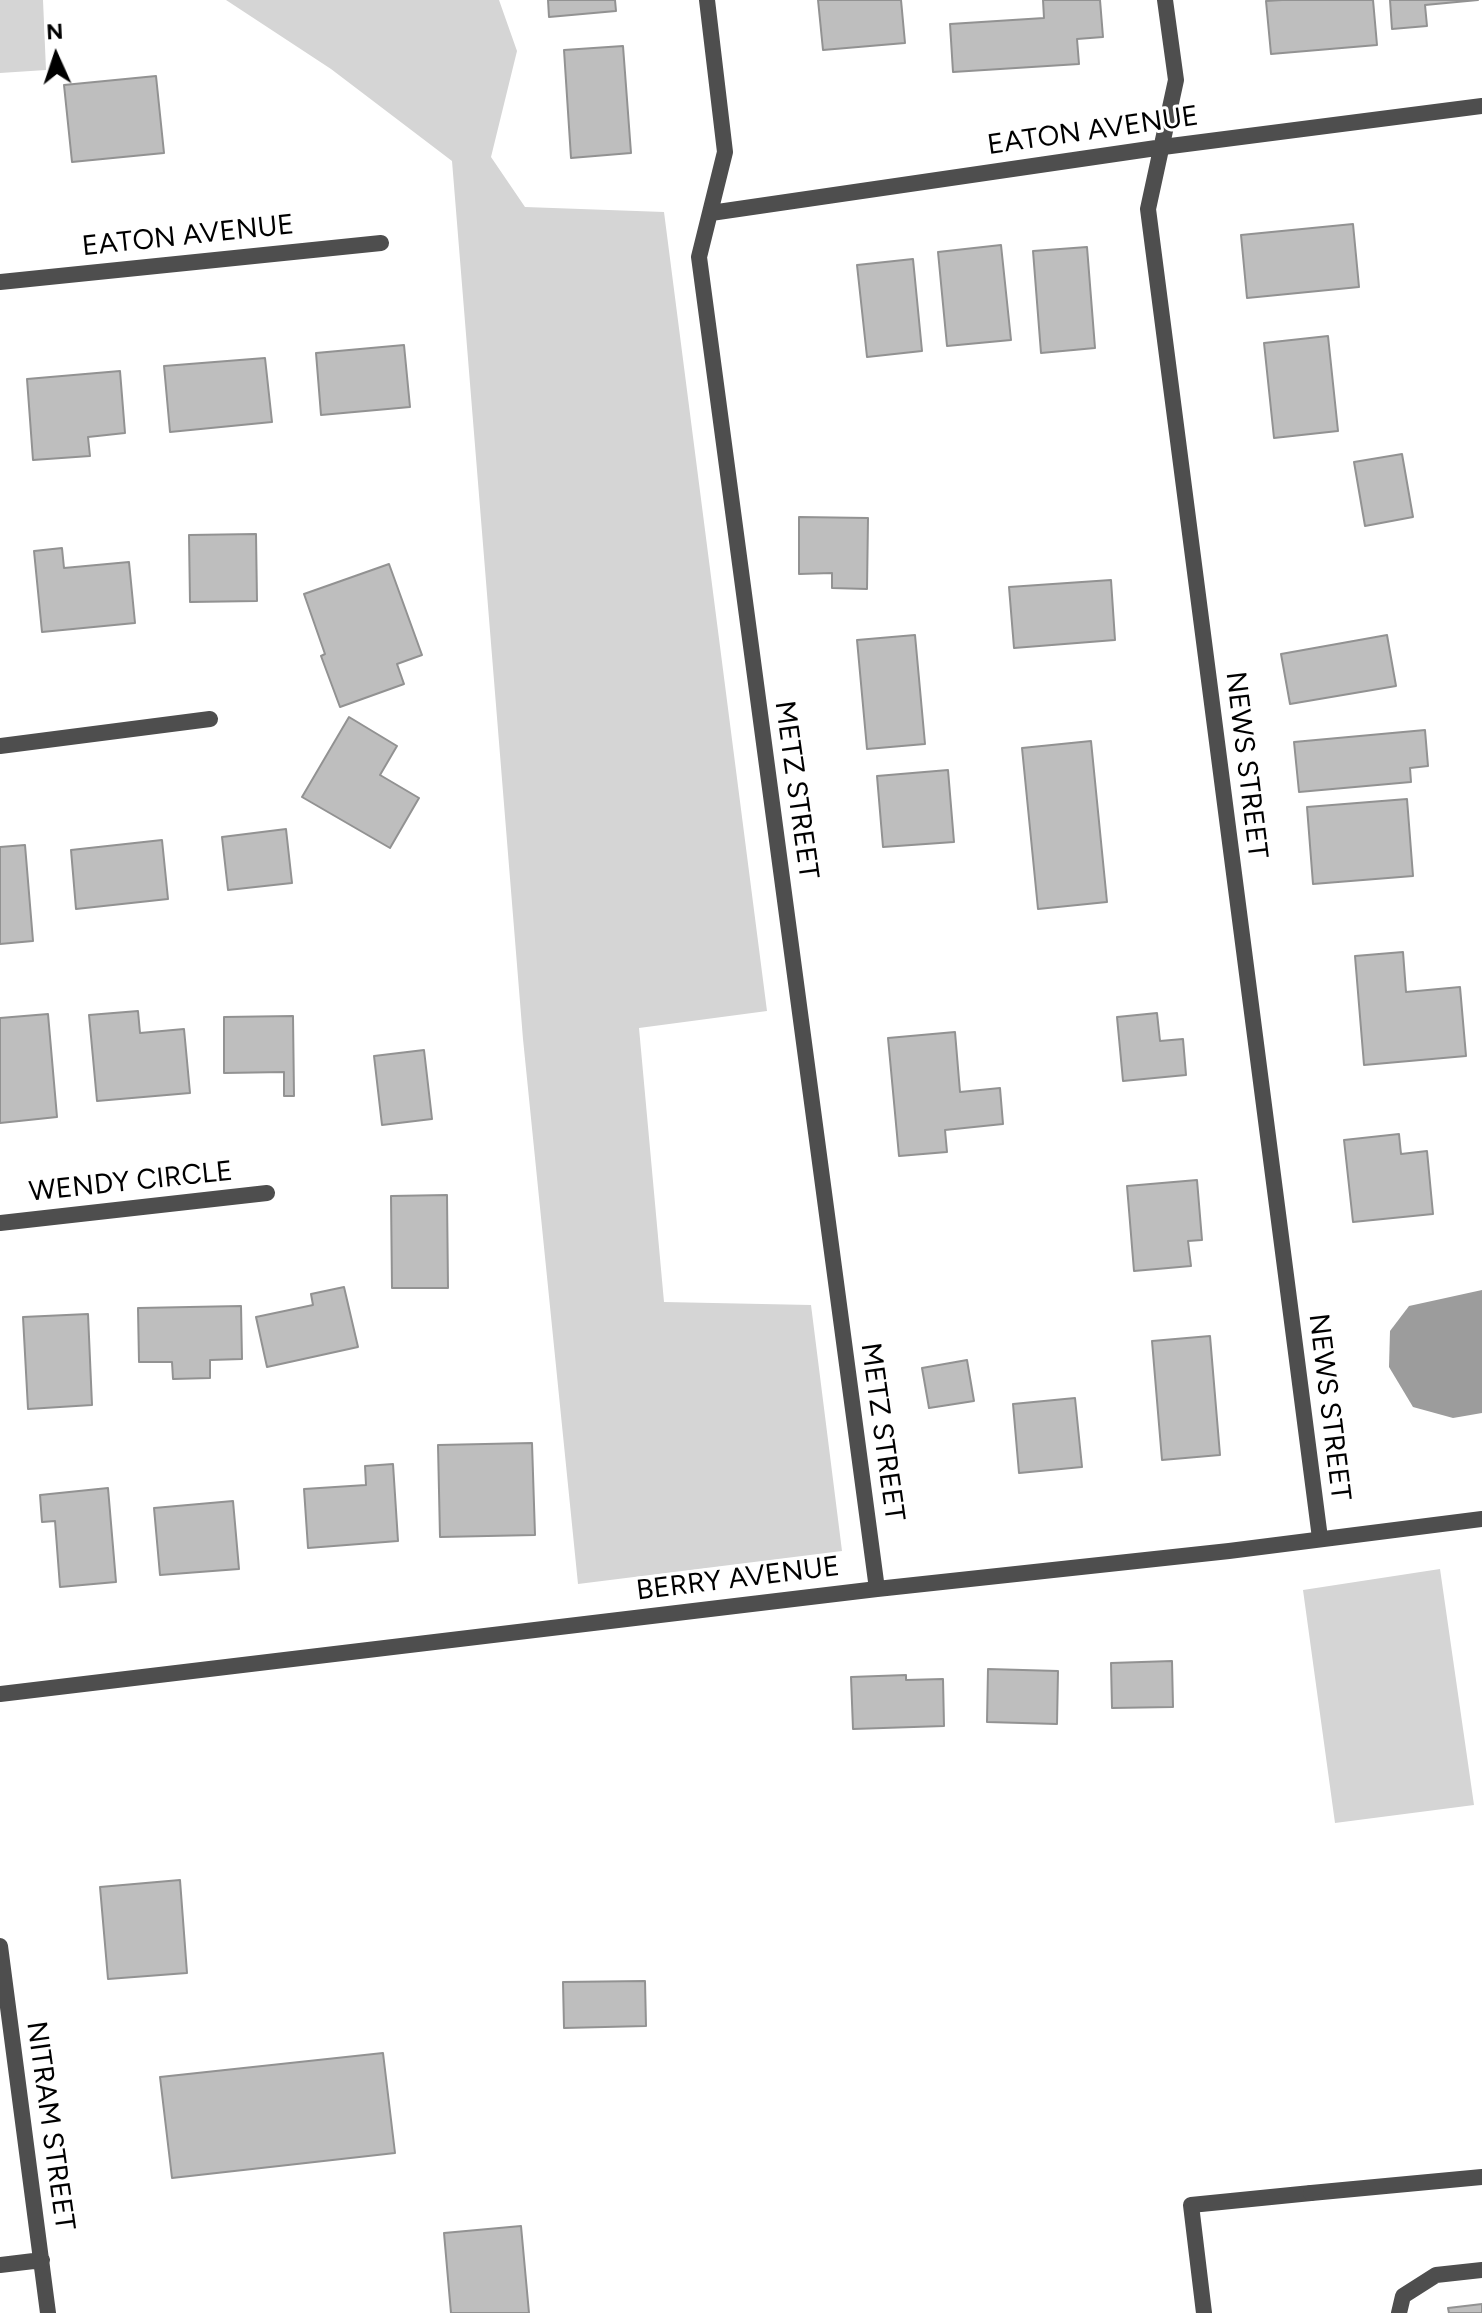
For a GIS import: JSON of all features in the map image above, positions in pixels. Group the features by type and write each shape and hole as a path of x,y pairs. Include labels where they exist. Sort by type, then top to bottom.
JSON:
{"street":[{"name":"METZ STREET","path":"707,0 725,152 699,257 877,1589"},
{"name":"NEWS STREET","path":"1165,0 1176,80 1148,209 1320,1538"},
{"name":"EATON AVENUE","path":"711,213 1163,147 1482,106"},
{"name":"EATON AVENUE","path":"0,282 381,243"},
{"path":"0,746 210,719"},
{"name":"WENDY CIRCLE","path":"0,1223 267,1193"},
{"name":"BERRY AVENUE","path":"0,1694 1482,1519"},
{"name":"NITRAM STREET","path":"0,1946 48,2313"},
{"path":"1204,2313 1191,2205 1482,2177"},
{"path":"0,2265 42,2260"},
{"path":"1399,2313 1403,2296 1436,2275 1482,2270"}],"shaded area":[{"path":"0,0 43,0 46,70 0,73"},
{"path":"226,0 499,0 517,51 491,157 525,207 664,212 767,1011 639,1028 664,1302 811,1305 842,1551 578,1584 523,1039 452,161 331,69"},
{"path":"1482,1290 1482,1413 1453,1418 1413,1407 1389,1367 1390,1331 1409,1306"},
{"path":"1440,1569 1474,1805 1335,1823 1303,1590"}],"building":[{"path":"548,0 615,0 616,11 549,17"},
{"path":"818,0 901,0 905,43 823,50"},
{"path":"1043,0 1100,0 1103,37 1077,39 1079,64 953,72 950,24 1044,18"},
{"path":"1373,0 1377,45 1271,54 1266,1"},
{"path":"1390,0 1478,0 1425,5 1427,26 1392,29"},
{"path":"623,46 631,153 571,158 564,50"},
{"path":"156,76 164,153 72,162 64,85"},
{"path":"1353,224 1359,287 1247,298 1241,235"},
{"path":"1001,245 1011,340 947,346 938,252"},
{"path":"1087,247 1095,348 1041,353 1033,251"},
{"path":"913,259 922,351 867,357 857,265"},
{"path":"1328,336 1338,431 1274,438 1264,343"},
{"path":"404,345 410,407 321,415 316,353"},
{"path":"265,358 272,422 170,432 164,366"},
{"path":"120,371 125,433 88,437 90,456 33,460 27,379"},
{"path":"1402,454 1413,517 1365,526 1354,462"},
{"path":"799,517 868,518 867,589 832,588 832,573 799,574"},
{"path":"256,534 257,601 190,602 189,535"},
{"path":"62,548 64,568 129,562 135,623 42,632 34,551"},
{"path":"389,564 422,655 397,664 404,684 340,707 321,656 325,654 304,594"},
{"path":"1111,580 1115,640 1014,648 1009,587"},
{"path":"915,635 925,744 867,749 857,640"},
{"path":"1387,635 1396,686 1290,704 1281,654"},
{"path":"349,717 397,746 380,775 419,798 390,848 302,797"},
{"path":"1425,730 1428,766 1410,768 1411,782 1299,792 1294,742"},
{"path":"1091,741 1107,902 1038,909 1022,748"},
{"path":"948,770 954,842 883,847 877,776"},
{"path":"1407,799 1413,876 1313,884 1307,807"},
{"path":"286,829 292,883 228,890 222,837"},
{"path":"162,840 168,899 76,909 71,850"},
{"path":"25,845 33,941 0,944 0,847"},
{"path":"1403,952 1406,992 1460,987 1466,1056 1364,1065 1355,956"},
{"path":"138,1011 140,1033 184,1029 190,1093 97,1101 89,1015"},
{"path":"1157,1013 1160,1041 1183,1039 1186,1075 1123,1081 1117,1017"},
{"path":"48,1014 57,1117 0,1123 0,1018"},
{"path":"293,1016 294,1096 284,1096 284,1072 224,1073 224,1017"},
{"path":"955,1032 960,1092 1000,1088 1003,1124 945,1130 947,1152 899,1156 888,1038"},
{"path":"424,1050 432,1119 382,1125 374,1056"},
{"path":"1399,1134 1401,1154 1427,1151 1433,1214 1353,1222 1344,1140"},
{"path":"1197,1180 1202,1240 1188,1241 1191,1266 1134,1271 1127,1186"},
{"path":"447,1195 448,1288 392,1288 391,1196"},
{"path":"344,1287 358,1347 267,1367 256,1317 313,1305 311,1294"},
{"path":"241,1306 242,1359 210,1360 210,1378 173,1379 172,1362 139,1362 138,1308"},
{"path":"88,1314 92,1405 28,1409 23,1317"},
{"path":"1210,1336 1220,1455 1162,1460 1152,1341"},
{"path":"967,1360 974,1401 929,1408 922,1368"},
{"path":"1075,1398 1082,1467 1019,1473 1013,1404"},
{"path":"532,1443 535,1535 440,1537 438,1445"},
{"path":"393,1464 398,1541 308,1548 304,1489 366,1485 365,1466"},
{"path":"108,1488 116,1582 60,1587 55,1521 42,1522 40,1495"},
{"path":"233,1501 239,1569 160,1575 154,1508"},
{"path":"1172,1661 1173,1707 1112,1708 1111,1663"},
{"path":"988,1669 1058,1671 1057,1724 987,1722"},
{"path":"906,1675 906,1680 943,1679 944,1726 853,1729 851,1677"},
{"path":"180,1880 187,1973 108,1979 100,1887"},
{"path":"645,1981 646,2026 564,2028 563,1982"},
{"path":"383,2053 395,2153 172,2178 160,2077"},
{"path":"521,2226 529,2313 451,2313 444,2233"},
{"path":"1482,2304 1482,2313 1449,2313 1448,2308"}]}
